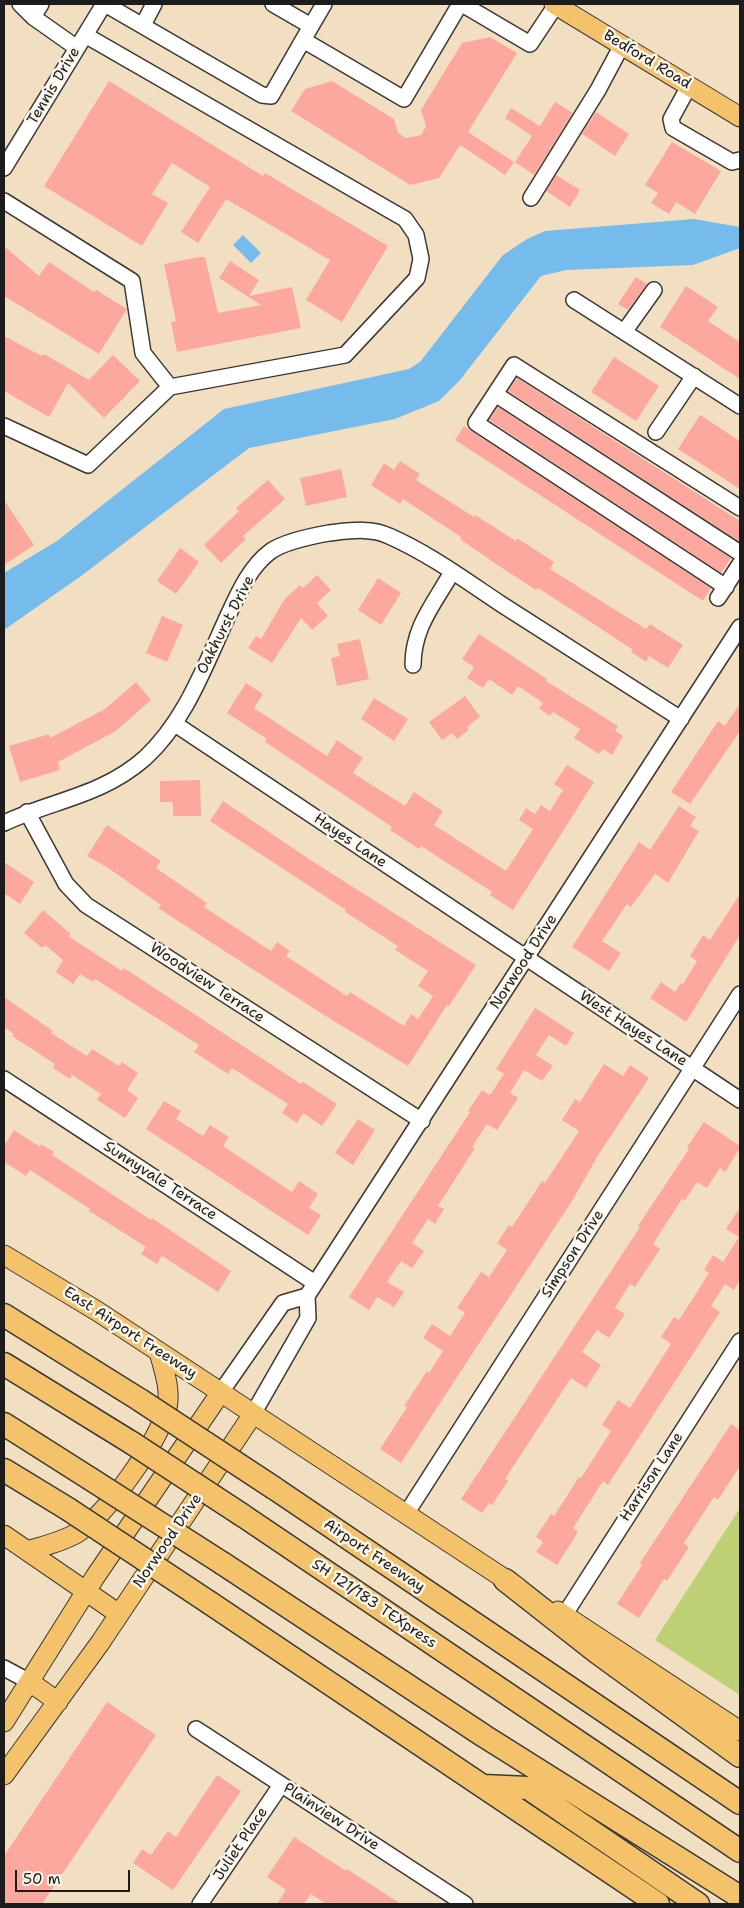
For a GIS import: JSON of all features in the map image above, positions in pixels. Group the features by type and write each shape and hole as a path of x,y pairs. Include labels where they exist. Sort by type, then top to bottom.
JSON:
{"highway":[{"name":"Airport Freeway","path":"4,1315 140,1400 274,1488 740,1803"},
{"name":"SH 121/183 TEXpress","path":"4,1364 242,1514 740,1851"},
{"path":"4,1424 222,1563 484,1736 740,1897"},
{"path":"4,1470 68,1509 210,1603 658,1904"},
{"path":"504,1580 598,1653 740,1756"},
{"path":"484,1786 528,1788 698,1904"}],"main road":[{"name":"Bedford Road","path":"555,4 740,117"},
{"name":"East Airport Freeway","path":"4,1255 97,1310 253,1414"},
{"path":"27,1551 78,1533 104,1508 126,1482 158,1431 167,1408 168,1390 160,1352"},
{"path":"4,1722 87,1590 221,1392"},
{"path":"253,1414 504,1580 565,1614 740,1732"},
{"name":"Norwood Drive","path":"4,1775 120,1614 253,1414"},
{"path":"4,1535 120,1614"},
{"path":"30,1682 58,1702"}],"street":[{"path":"20,4 37,10 77,48"},
{"path":"104,4 262,95 271,96 324,4"},
{"name":"Tennis Drive","path":"4,168 104,4"},
{"path":"143,25 154,4"},
{"path":"273,4 311,26"},
{"path":"303,40 404,99 461,4 530,44 555,4"},
{"path":"4,426 88,465 170,387 345,355 417,278 421,259 416,235 405,219 85,35"},
{"path":"531,198 598,90 622,45"},
{"path":"690,86 671,119 673,128 732,162 740,160"},
{"path":"4,201 132,281 143,354 170,387"},
{"path":"624,332 654,290"},
{"path":"574,300 740,406"},
{"path":"740,508 514,365 476,424 722,593 740,564"},
{"path":"656,432 694,376"},
{"path":"495,394 740,553"},
{"name":"Oakhurst Drive","path":"4,823 27,812 65,802 120,777 144,758 175,724 190,699 238,594 256,565 272,551 325,534 374,530 389,536 452,572 680,720"},
{"path":"413,665 413,646 418,631 452,572"},
{"name":"Norwood Drive","path":"253,1414 308,1318 306,1296 422,1121 740,627"},
{"name":"Hayes Lane","path":"175,724 526,959"},
{"name":"Woodview Terrace","path":"27,812 66,884 86,905 422,1121"},
{"name":"West Hayes Lane","path":"526,959 740,1100"},
{"name":"Simpson Drive","path":"406,1514 740,994"},
{"name":"Sunnyvale Terrace","path":"4,1079 315,1283"},
{"path":"221,1392 283,1303 306,1296"},
{"name":"Harrison Lane","path":"565,1614 740,1341"},
{"path":"4,1668 30,1682"},
{"name":"Plainview Drive","path":"196,1729 465,1904"},
{"name":"Juliet Place","path":"200,1904 281,1785"}],"green space":[{"path":"740,1508 740,1695 655,1640"}],"water":[{"path":"694,219 740,227 740,248 693,265 566,270 541,276 460,380 439,401 395,419 249,448 81,576 4,630 4,573 57,541 224,409 409,369 420,362 503,255 527,239 545,231"},
{"path":"243,235 261,253 251,263 233,245"}],"building":[{"path":"490,37 517,53 468,132 514,162 505,175 460,145 439,178 410,185 291,111 305,89 332,81 394,119 398,133 406,138 421,135 426,126 421,110 462,43"},
{"path":"109,81 263,176 265,173 388,246 342,322 306,300 330,260 226,199 198,243 181,232 210,187 172,163 152,194 168,203 142,246 44,186"},
{"path":"555,102 573,113 534,175 515,162 532,136 505,118 511,108 540,126"},
{"path":"596,112 629,134 615,156 582,134"},
{"path":"672,142 721,171 695,214 676,202 669,214 651,203 658,193 645,185"},
{"path":"556,175 580,190 570,207 546,191"},
{"path":"4,246 39,276 49,262 94,292 96,290 127,309 99,354 4,296"},
{"path":"205,257 218,313 261,305 219,278 230,261 259,280 249,296 292,287 301,328 177,352 171,322 176,321 164,264"},
{"path":"636,277 647,284 628,310 618,304"},
{"path":"686,286 718,307 708,321 740,342 740,379 660,327"},
{"path":"4,336 42,356 44,354 89,380 113,355 140,381 104,418 68,383 49,417 4,391"},
{"path":"614,357 659,386 636,421 591,392"},
{"path":"517,378 740,521 740,542 508,391"},
{"path":"498,407 731,558 721,573 489,420"},
{"path":"700,415 740,441 740,489 678,449"},
{"path":"464,426 711,588 703,601 455,440"},
{"path":"400,461 420,474 416,480 474,517 475,515 516,541 517,538 554,562 550,569 646,629 650,624 683,645 668,668 649,656 646,662 631,652 633,650 538,588 536,590 499,566 460,539 461,537 403,499 400,504 371,485 384,463 394,470"},
{"path":"341,469 347,497 306,506 300,478"},
{"path":"268,480 285,499 243,536 246,539 221,563 204,545 239,511 236,508"},
{"path":"4,500 34,545 4,565"},
{"path":"180,548 199,562 176,594 157,581"},
{"path":"317,575 331,590 317,603 328,616 312,630 301,618 272,663 248,648 256,636 261,639 284,600 300,585 303,588"},
{"path":"378,578 401,593 381,625 358,610"},
{"path":"162,616 183,625 167,662 146,653"},
{"path":"479,634 547,679 546,681 618,726 615,731 623,736 612,755 603,749 599,754 574,738 580,729 553,712 550,716 539,708 543,703 518,686 512,695 489,679 483,688 467,678 474,667 462,659"},
{"path":"360,639 369,679 337,686 331,658 340,656 337,644"},
{"path":"136,682 151,700 116,731 58,762 60,770 20,782 9,746 49,734 50,738 105,709"},
{"path":"246,683 263,694 254,708 327,756 337,740 363,758 353,773 405,806 414,792 443,811 434,825 506,871 533,829 519,820 526,808 535,814 541,805 550,811 563,790 554,784 567,765 594,782 513,910 490,895 492,892 421,846 419,849 390,830 392,827 265,742 267,739 227,713"},
{"path":"465,696 480,717 467,727 469,730 457,739 452,733 442,740 429,722"},
{"path":"374,698 408,719 394,741 361,719"},
{"path":"740,703 740,731 690,804 671,792 718,721 725,726"},
{"path":"200,780 201,816 173,816 173,802 160,802 160,781"},
{"path":"223,801 312,861 476,965 449,1006 447,1005 408,1066 324,1015 158,908 161,905 108,868 87,856 107,825 161,861 156,868 207,903 204,907 271,951 277,942 290,951 286,956 347,996 350,992 404,1026 411,1014 418,1019 433,996 418,986 428,971 395,950 398,946 345,912 346,910 210,821"},
{"path":"679,806 696,817 690,826 699,831 668,883 655,874 631,907 627,904 602,941 621,953 609,971 572,947 639,842 650,850"},
{"path":"4,862 34,882 20,904 4,893"},
{"path":"740,894 740,935 686,1022 650,998 661,982 675,992 681,983 683,984 697,961 690,956 703,935 710,940"},
{"path":"43,910 71,934 68,936 122,971 124,968 301,1084 303,1082 337,1104 322,1126 303,1113 297,1123 282,1113 288,1104 232,1068 228,1074 194,1052 199,1045 95,979 93,982 80,974 73,984 56,972 63,960 45,945 42,948 24,933"},
{"path":"4,997 53,1031 51,1033 87,1056 92,1049 119,1066 122,1062 138,1073 127,1090 138,1098 125,1118 97,1100 101,1094 72,1075 70,1079 53,1068 55,1064 12,1036 14,1034 4,1027"},
{"path":"535,1008 574,1033 566,1046 549,1035 536,1055 553,1066 542,1081 524,1070 510,1093 518,1098 497,1130 487,1124 472,1147 475,1148 438,1206 444,1209 435,1224 428,1219 412,1243 424,1251 412,1268 401,1261 387,1282 404,1292 394,1307 377,1297 369,1310 349,1297 470,1112 468,1111 482,1090 490,1095 504,1074 496,1069"},
{"path":"604,1064 623,1076 630,1065 649,1078 599,1154 572,1201 401,1463 380,1449 407,1407 404,1406 443,1351 423,1338 432,1324 450,1336 465,1313 457,1308 481,1272 489,1277 507,1250 497,1243 509,1225 512,1227 542,1181 545,1183 579,1131 562,1120 575,1099 580,1102"},
{"path":"164,1101 181,1111 176,1119 203,1136 210,1125 229,1137 223,1146 292,1192 299,1181 318,1194 309,1208 321,1215 308,1235 146,1129"},
{"path":"358,1119 375,1130 353,1165 335,1153"},
{"path":"704,1122 740,1146 740,1148 725,1172 720,1168 707,1188 697,1182 685,1200 682,1199 653,1244 660,1249 635,1287 630,1284 615,1308 625,1314 609,1338 597,1330 582,1352 601,1365 586,1388 571,1378 505,1479 508,1481 492,1505 489,1503 482,1513 461,1499 640,1227 638,1226 689,1149 687,1147"},
{"path":"14,1130 40,1147 41,1144 54,1152 52,1155 151,1220 152,1218 231,1271 218,1292 162,1256 157,1264 141,1254 146,1247 89,1211 90,1209 30,1170 26,1176 4,1162 4,1146"},
{"path":"740,1207 740,1280 734,1290 725,1284 711,1306 720,1312 608,1485 603,1481 573,1528 578,1532 557,1565 536,1552 543,1542 536,1537 551,1514 554,1516 579,1477 581,1478 611,1431 602,1425 618,1400 630,1408 671,1344 661,1337 674,1317 679,1320 709,1273 704,1270 713,1255 723,1262 739,1237 726,1229"},
{"path":"731,1424 740,1430 740,1466 718,1500 714,1497 684,1543 689,1547 667,1581 664,1579 639,1618 617,1604 642,1565 640,1563"},
{"path":"107,1702 156,1735 42,1904 4,1904 4,1856"},
{"path":"217,1775 241,1791 173,1890 133,1863 142,1849 151,1855 168,1831 176,1837"},
{"path":"294,1837 401,1904 326,1904 311,1894 304,1904 277,1904 286,1890 267,1877"}]}
